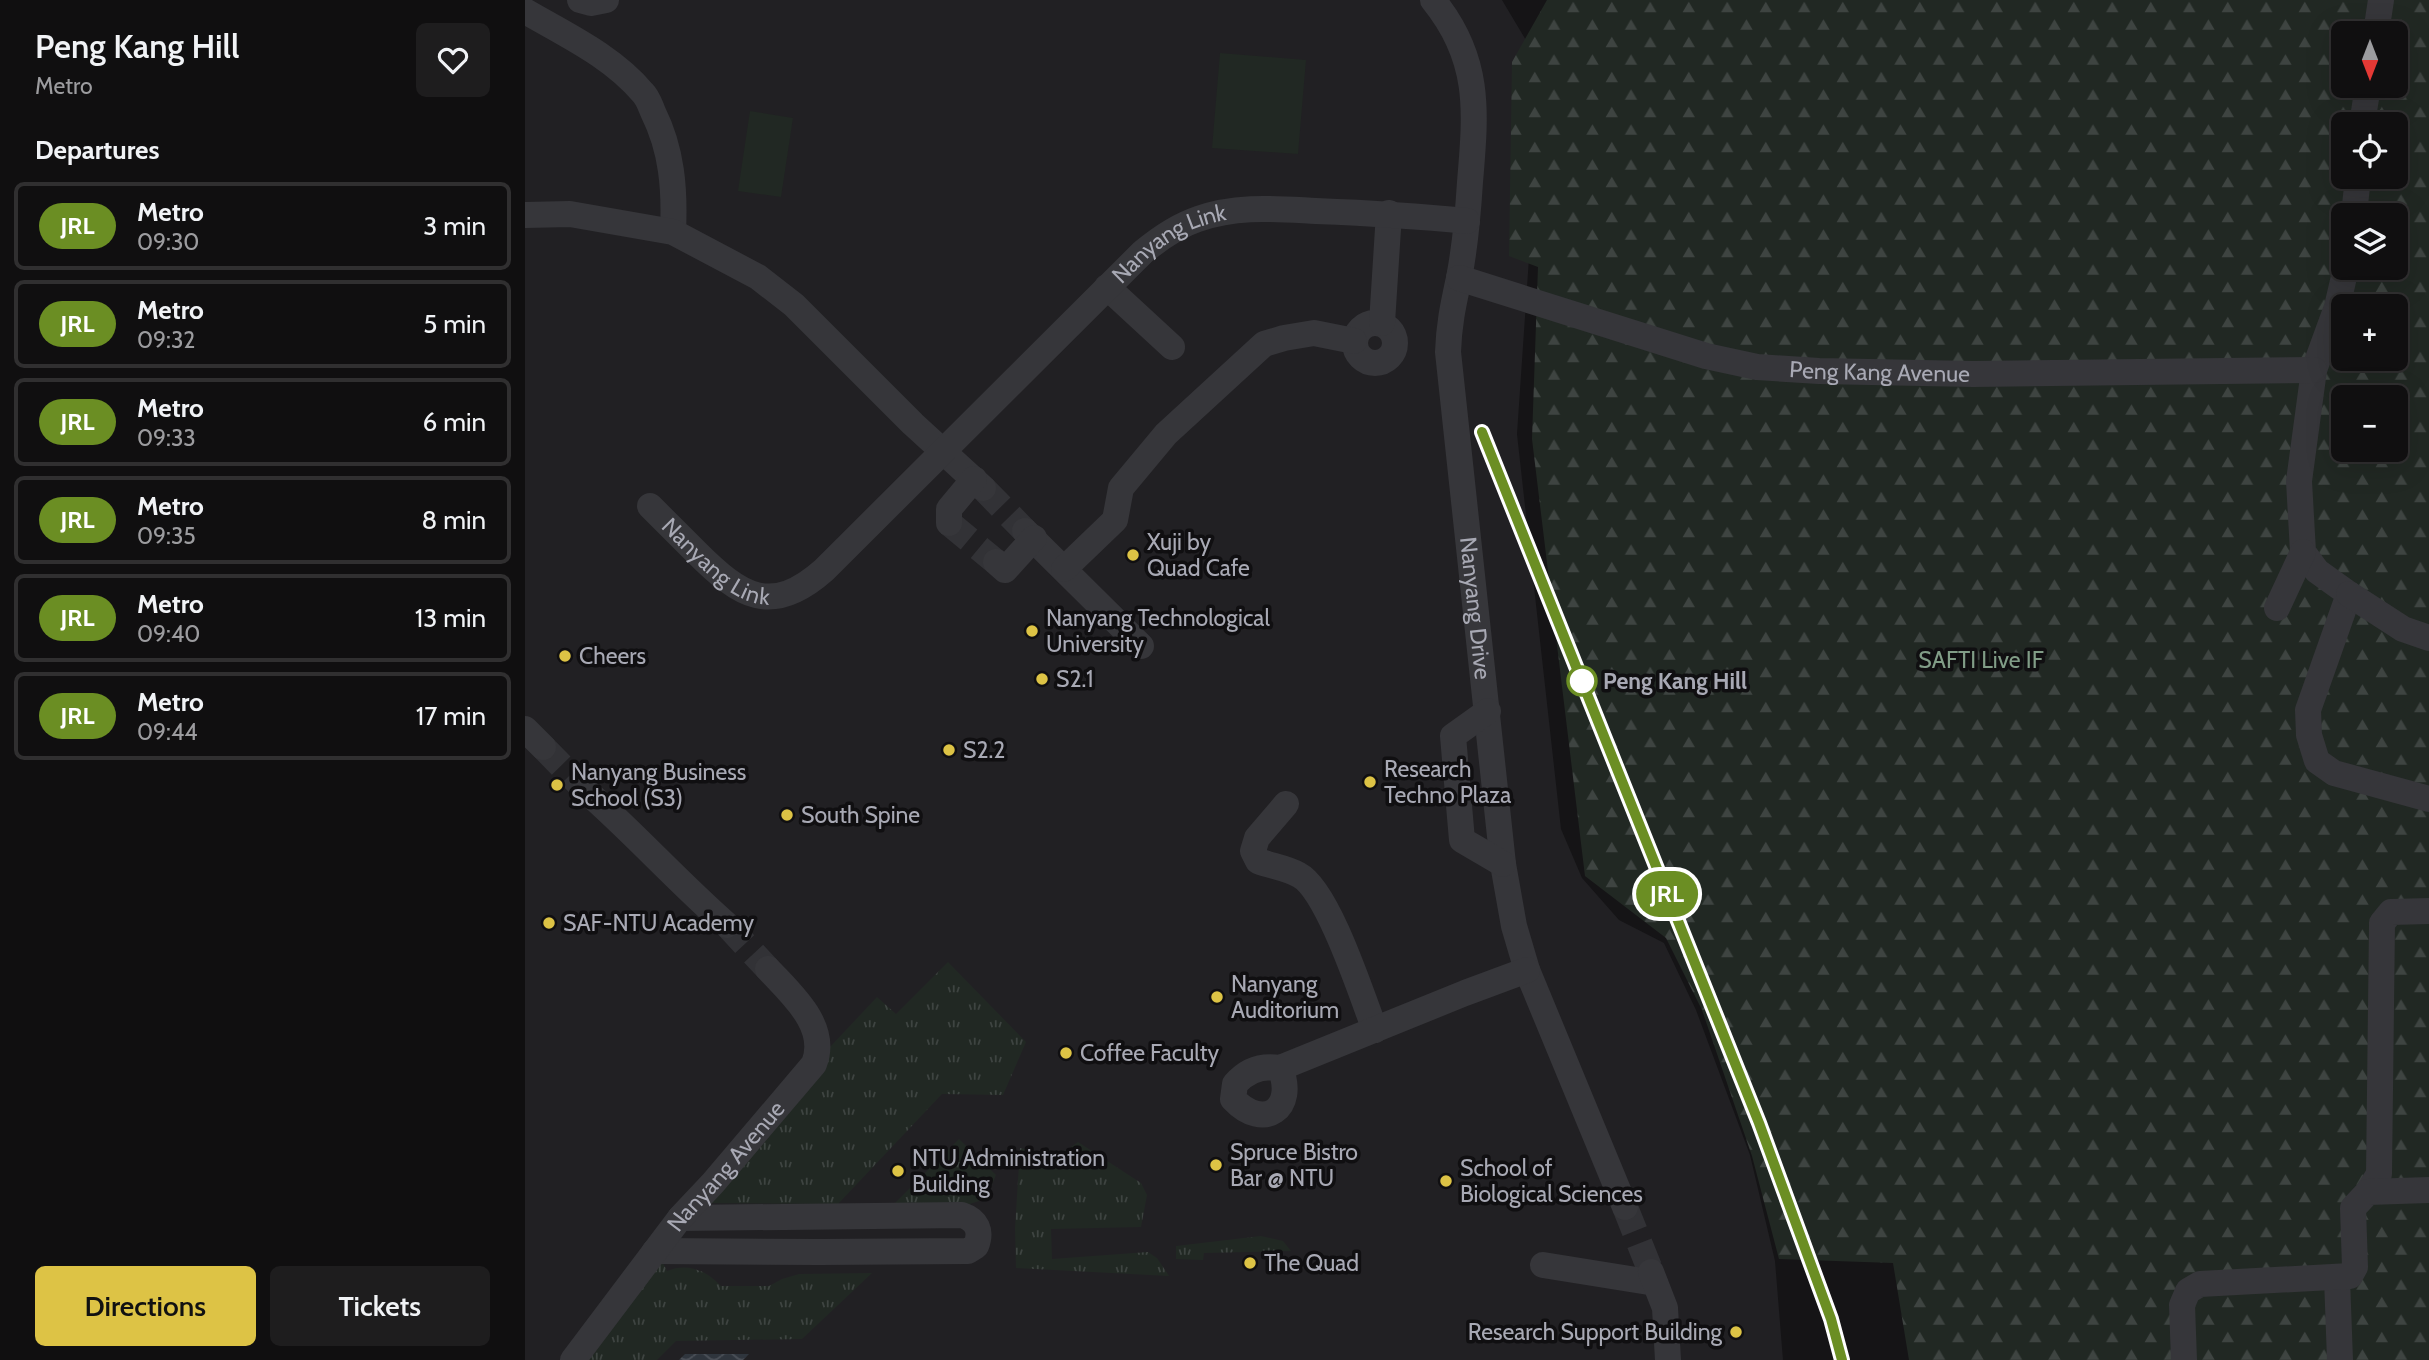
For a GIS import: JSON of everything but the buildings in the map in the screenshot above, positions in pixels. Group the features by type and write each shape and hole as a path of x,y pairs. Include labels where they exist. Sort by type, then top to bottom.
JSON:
{"street":[{"path":"580,0 591,3 606,0"},
{"name":"Nanyang Drive","path":"1433,0 1458,37 1467,56 1473,80 1476,120 1467,221 1450,320 1448,352 1503,864 1514,926 1527,970 1627,1212"},
{"path":"2378,21 2381,0"},
{"path":"525,11 591,49 625,75 645,95 668,151 675,191 673,232"},
{"name":"Nanyang Link","path":"650,506 720,576 743,591 770,597 789,593 807,586 824,570 1163,235 1197,219 1241,208 1389,213 1467,221"},
{"path":"1382,323 1389,213"},
{"path":"525,215 570,214 673,232 758,278 794,304 979,484 949,509 949,523"},
{"name":"Peng Kang Avenue","path":"1459,278 1706,356 1757,367 1973,374 2314,370"},
{"path":"2277,608 2303,552 2299,481 2314,370 2337,307 2343,280"},
{"path":"1107,288 1172,347"},
{"path":"1450,320 1472,409 1475,440 1473,467 1465,497"},
{"path":"1371,322 1382,323 1391,330 1395,339 1394,350 1388,359 1378,363 1367,362 1358,356 1354,346 1355,335 1361,326 1371,322"},
{"path":"1064,569 1115,520 1121,488 1165,434 1264,344 1314,333 1355,341"},
{"path":"1448,352 1441,414 1442,439 1446,471 1454,500 1468,532"},
{"path":"996,562 1005,570 1030,535 1141,646"},
{"path":"2303,552 2317,571 2349,594 2403,629 2429,638"},
{"path":"2349,594 2308,710 2309,735 2317,761 2334,773 2429,799"},
{"path":"1488,711 1453,736 1462,840 1503,864"},
{"path":"585,790 727,925"},
{"path":"1286,804 1257,838 1253,851 1258,861 1301,875 1314,888 1336,928 1375,1030"},
{"path":"2184,1360 2182,1305 2188,1291 2200,1284 2337,1278 2350,1276 2355,1267 2353,1208 2368,1192 2379,1174 2382,923 2391,912 2429,911"},
{"name":"Nanyang Avenue","path":"573,1360 680,1218 713,1183 817,1058 817,1039 801,1004 768,969"},
{"path":"1280,1068 1527,970"},
{"path":"2368,1192 2429,1189"},
{"path":"655,1251 968,1251 976,1246 979,1239 978,1227 972,1219 961,1215 680,1218"},
{"path":"818,1216 820,1252"},
{"path":"1543,1265 1653,1277 1665,1308 1668,1360"},
{"path":"2337,1278 2340,1360"}],"shaded area":[{"name":"Nanyang Technological University","path":"525,0 1502,0 1530,47 1529,258 1517,434 1561,829 1582,878 1619,920 1664,943 1696,1010 1750,1155 1775,1261 1783,1360 525,1360"}],"green space":[{"name":"SAFTI Live IF","path":"1547,0 2429,0 2429,1360 1909,1360 1893,1263 1779,1259 1752,1156 1702,1010 1666,938 1585,876 1532,439 1538,267 1509,256 1512,62"},
{"path":"1220,53 1306,60 1298,154 1212,148"},
{"path":"750,111 793,118 781,197 738,191"},
{"path":"948,962 1026,1042 1003,1095 942,1094 838,1204 693,1203 814,1064 877,997 896,1014"},
{"path":"959,1139 996,1175 986,1199 966,1205 895,1203"},
{"path":"1078,1142 1141,1183 1147,1195 1141,1227 1051,1229 1052,1259 1148,1252 1157,1258 1169,1276 1016,1268 1015,1228 1020,1148 1058,1156"},
{"path":"1261,1236 1283,1241 1291,1251 1204,1253 1203,1260 1176,1259 1176,1246"},
{"path":"663,1263 667,1271 682,1267 697,1270 710,1276 721,1286 769,1286 799,1274 872,1273 802,1339 676,1341 657,1360 585,1360 653,1268"}],"water":[{"path":"685,1354 749,1354 743,1360 679,1360"}],"tunnel":[{"path":"983,488 1025,531"},
{"path":"949,523 996,562"},
{"path":"543,747 585,790"},
{"path":"727,925 768,969"},
{"path":"1625,1207 1651,1272"}],"metro line":[{"name":"JRL","path":"1482,432 1759,1123 1831,1319 1842,1360"}],"place":[{"name":"Xuji by Quad Cafe","path":"1133,555"},
{"name":"Nanyang Technological University","path":"1032,631"},
{"name":"Cheers","path":"565,656"},
{"name":"S2.1","path":"1042,679"},
{"name":"Peng Kang Hill","path":"1582,681"},
{"name":"S2.2","path":"949,750"},
{"name":"Research Techno Plaza","path":"1370,782"},
{"name":"Nanyang Business School (S3)","path":"557,785"},
{"name":"South Spine","path":"787,815"},
{"name":"SAF-NTU Academy","path":"549,923"},
{"name":"Nanyang Auditorium","path":"1217,997"},
{"name":"Coffee Faculty","path":"1066,1053"},
{"name":"Spruce Bistro Bar @ NTU","path":"1216,1165"},
{"name":"NTU Administration Building","path":"898,1171"},
{"name":"School of Biological Sciences","path":"1446,1181"},
{"name":"The Quad","path":"1250,1263"},
{"name":"Research Support Building","path":"1736,1332"}]}
